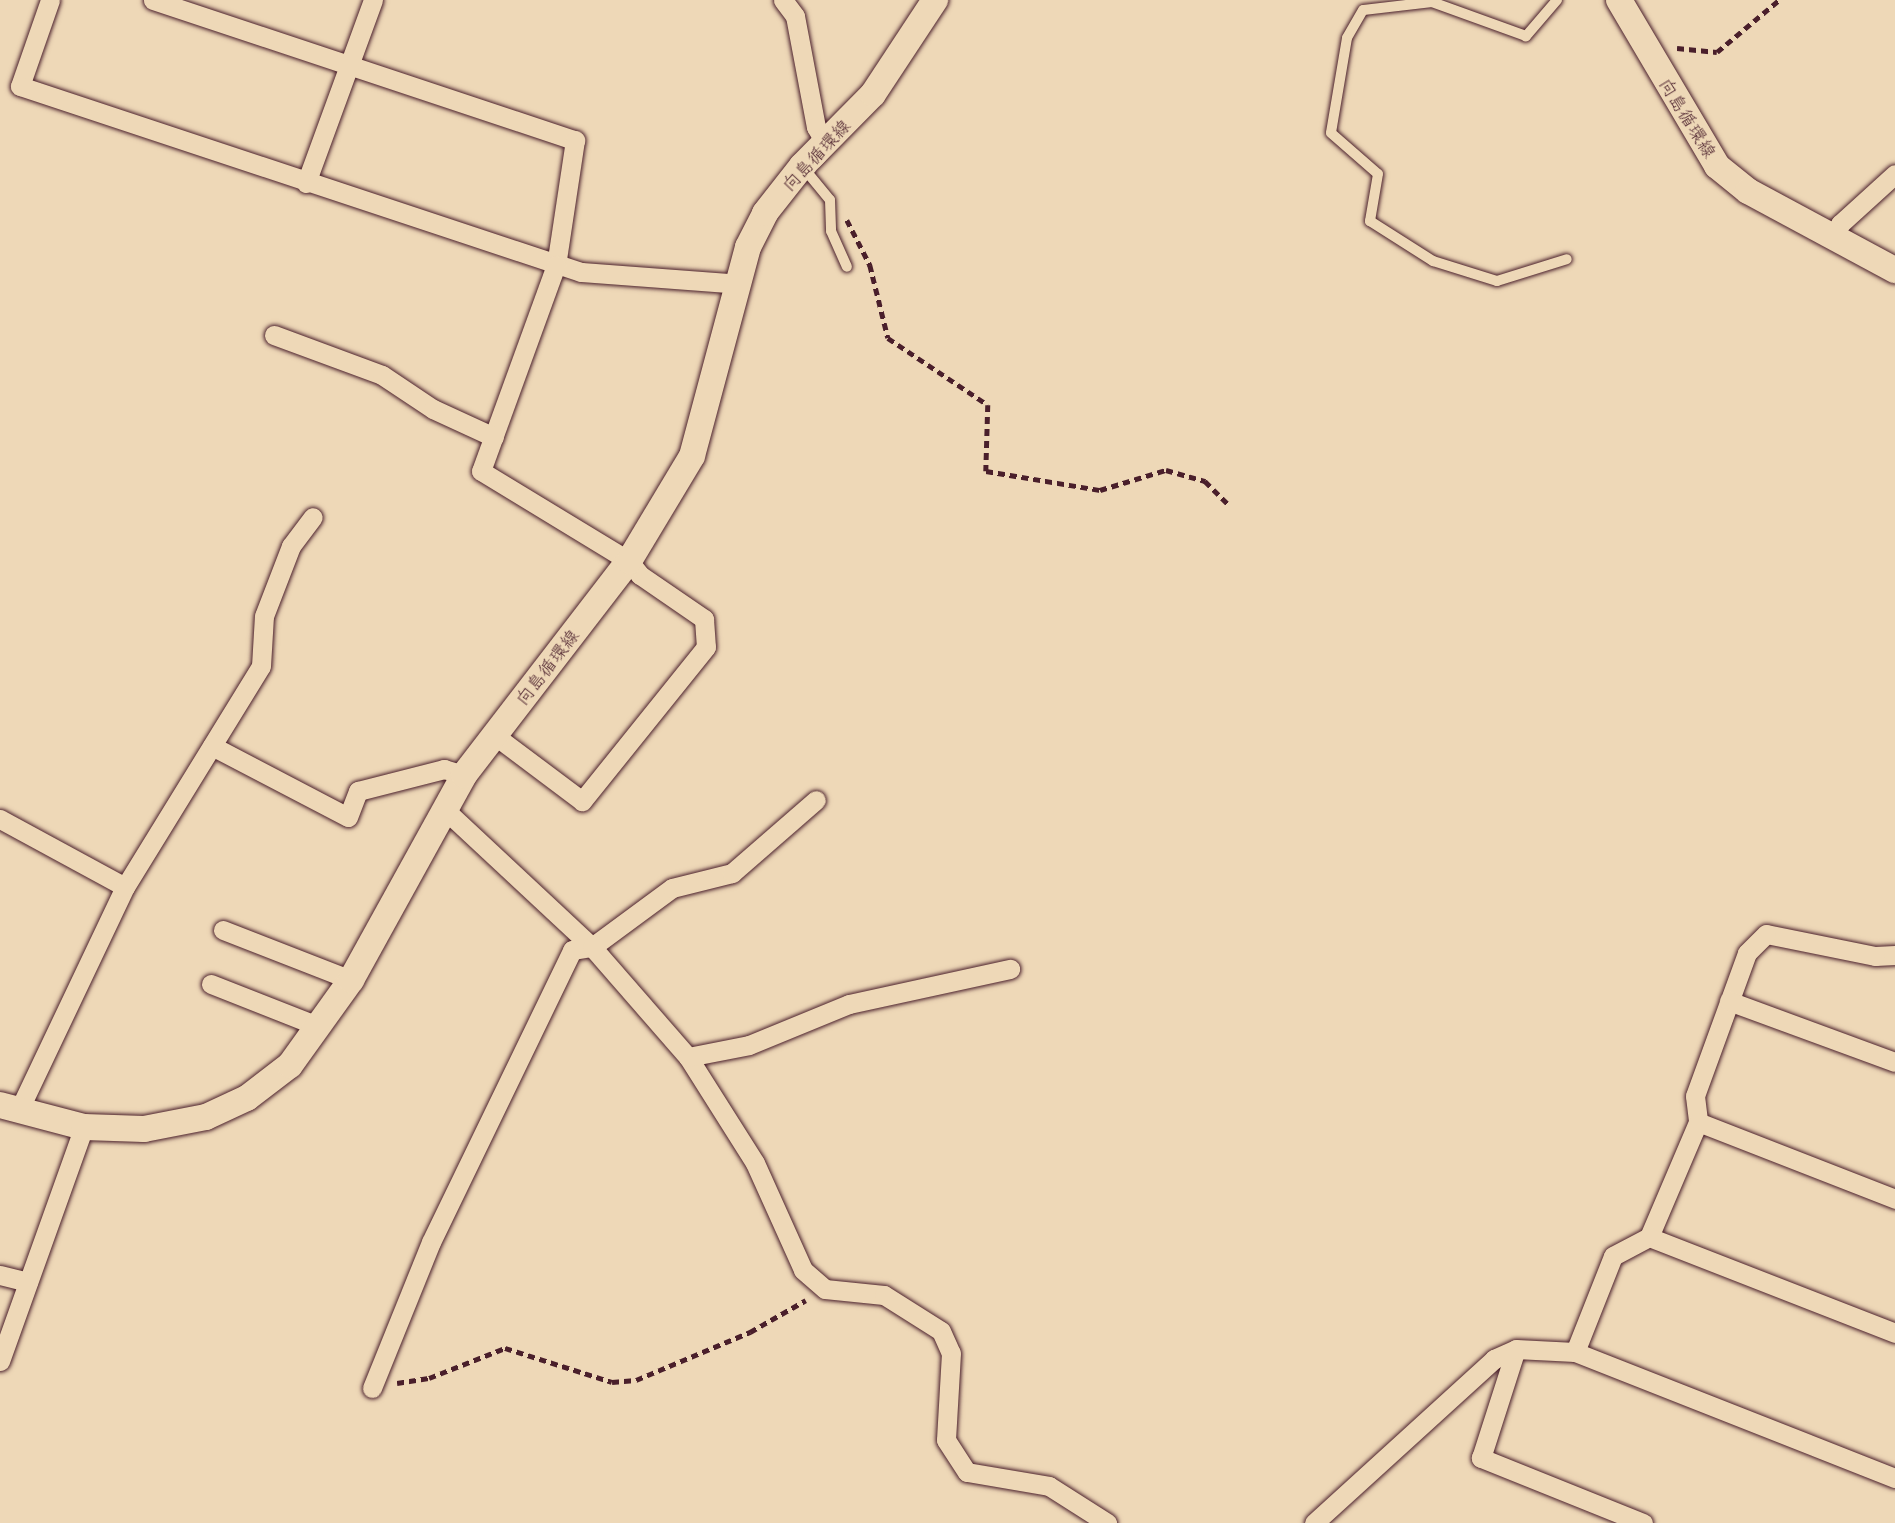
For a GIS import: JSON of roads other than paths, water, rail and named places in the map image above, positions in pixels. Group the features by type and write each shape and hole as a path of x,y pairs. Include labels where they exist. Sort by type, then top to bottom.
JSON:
{"main road":[{"name":"向島循環線","path":"10,1107 84,1127 144,1129 206,1117 247,1098 289,1065 320,1027 351,980 443,808 464,775 629,561 692,456 748,247 765,213 803,166 873,94 934,0"},
{"name":"向島循環線","path":"1619,0 1717,166 1748,191 1895,270"}],"street":[{"path":"50,0 20,86 581,272 739,284"},
{"path":"153,0 348,67 575,140 556,265 481,471 629,561 639,575 704,619 706,648 582,801 494,734"},
{"path":"306,183 373,0"},
{"path":"783,0 795,16 816,127 826,144"},
{"path":"1834,235 1840,224 1895,174"},
{"path":"274,335 382,375 433,409 494,436"},
{"path":"10,1107 125,887 261,666 264,616 292,546 313,517"},
{"path":"212,746 348,817 358,791 444,769 464,775"},
{"path":"372,1388 431,1242 498,1096 572,950 592,947 672,888 732,873 816,800"},
{"path":"443,808 592,947 688,1057 755,1163 803,1270 825,1289 884,1294 942,1331 951,1353 946,1440 967,1472 1049,1486 1107,1523"},
{"path":"0,819 125,887"},
{"path":"223,930 351,980"},
{"path":"1575,1352 1612,1256 1649,1237 1698,1122 1695,1096 1747,953 1766,934 1875,956 1895,955"},
{"path":"688,1057 749,1045 849,1004 1010,969"},
{"path":"211,984 320,1027"},
{"path":"1729,1001 1895,1062"},
{"path":"1698,1122 1895,1199"},
{"path":"0,1361 84,1127"},
{"path":"1649,1237 1895,1333"},
{"path":"0,1275 28,1282"},
{"path":"1516,1349 1480,1458 1643,1523"},
{"path":"1314,1523 1494,1359 1516,1349 1575,1352 1895,1478"}],"lane":[{"path":"1557,0 1526,36 1432,2 1363,10 1347,38 1331,133 1378,174 1370,221 1433,261 1497,281 1567,259"},
{"path":"803,166 830,200 831,231 847,267"}]}
